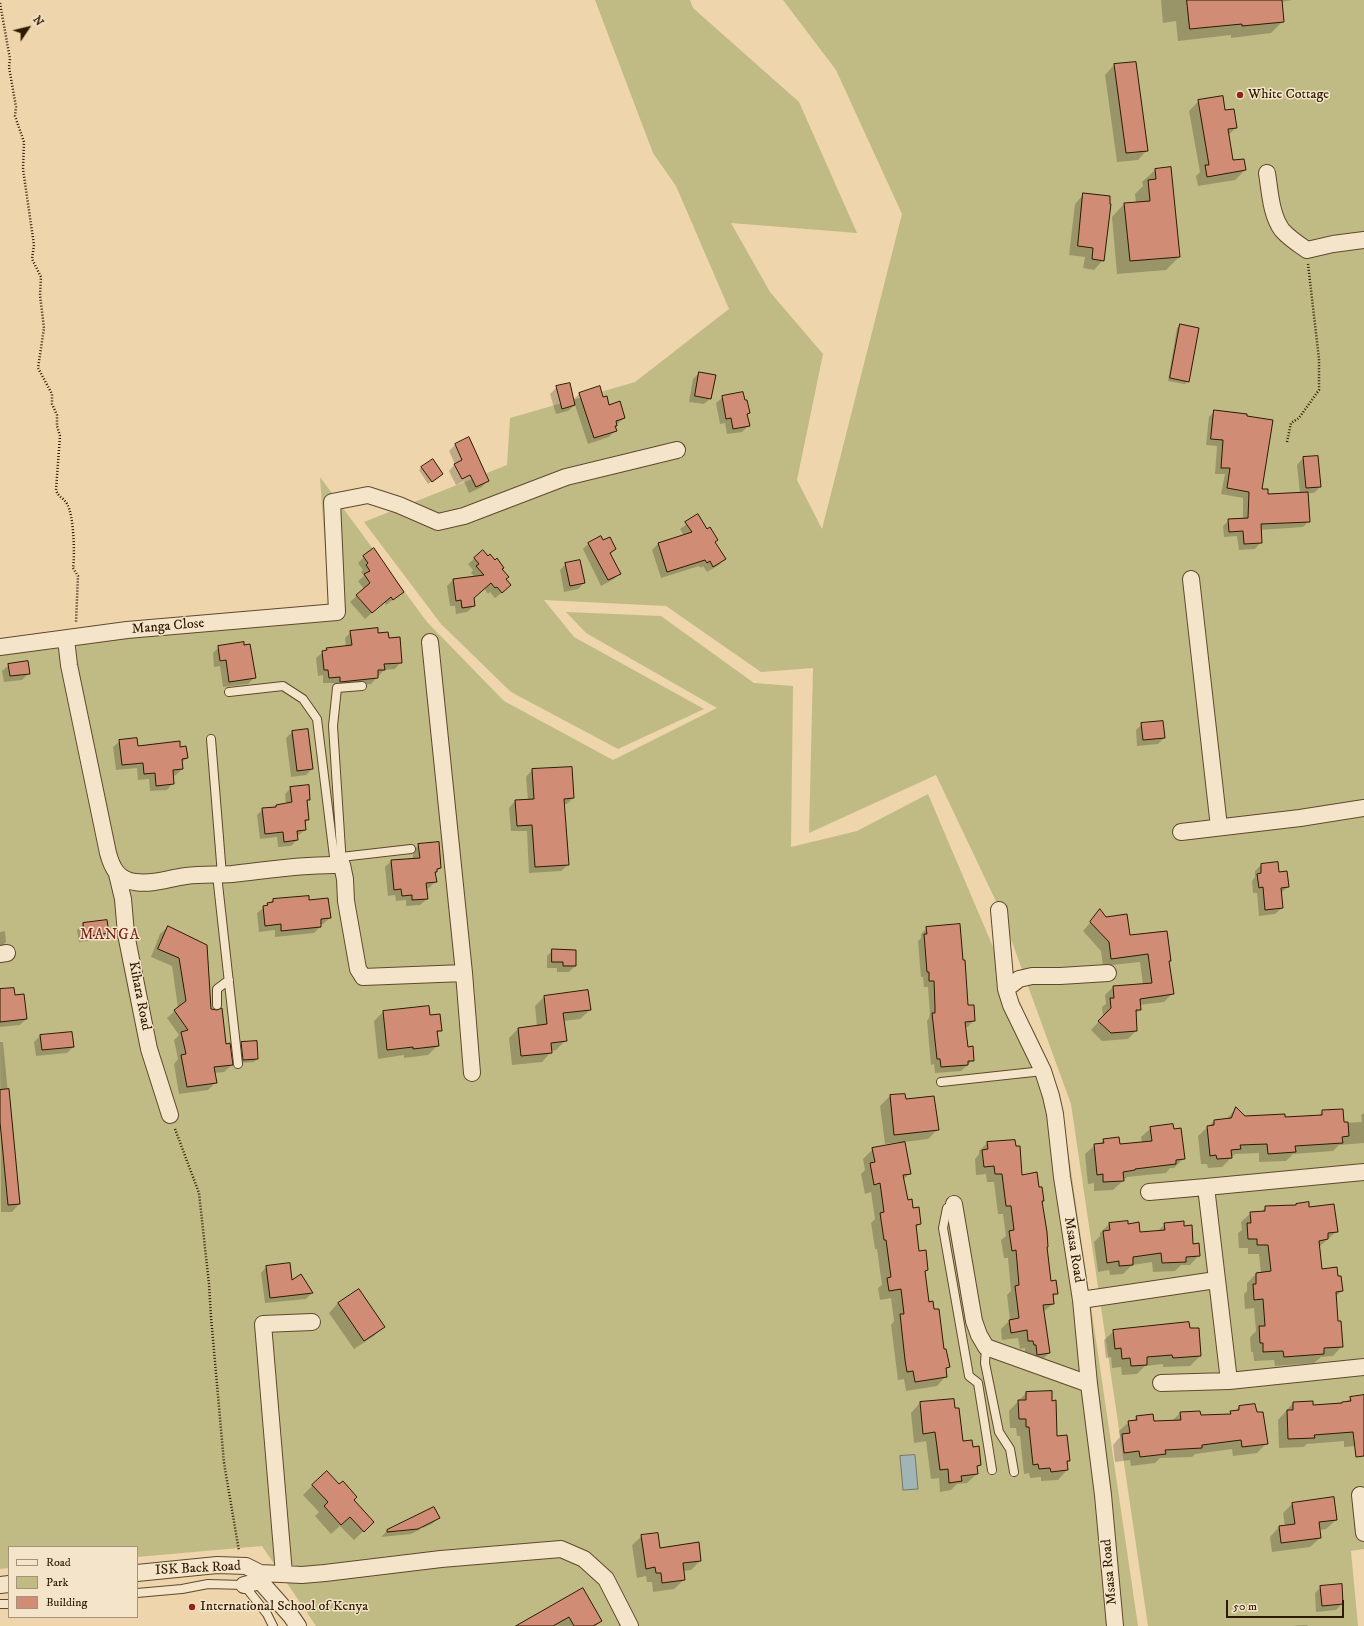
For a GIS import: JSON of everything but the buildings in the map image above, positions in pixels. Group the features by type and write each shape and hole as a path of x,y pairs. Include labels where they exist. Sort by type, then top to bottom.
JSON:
{"street":[{"path":"1268,173 1270,194 1276,219 1282,230 1291,239 1307,250 1333,244 1364,240"},
{"name":"Manga Close","path":"0,648 127,630 337,612 332,502 368,495 399,505 438,522 464,516 566,477 677,450"},
{"path":"1191,579 1220,828"},
{"name":"Kihara Road","path":"71,638 69,665 108,853 111,864 117,874 123,899 126,934 149,1049 170,1115"},
{"path":"430,642 464,973 472,1073"},
{"path":"1182,832 1300,818 1364,808"},
{"path":"117,874 134,882 160,882 186,876 220,875 339,862 345,878 346,901 358,969 363,977 464,973"},
{"name":"Msasa Road","path":"999,910 1006,989 1010,1005 1042,1071 1051,1096 1055,1114 1062,1177 1081,1300 1088,1384 1102,1495 1115,1626"},
{"path":"1006,989 1019,979 1032,976 1108,973"},
{"path":"1149,1192 1364,1172"},
{"path":"1206,1187 1229,1381"},
{"path":"954,1204 974,1321 978,1335 986,1347 1088,1384"},
{"path":"1081,1300 1216,1280"},
{"path":"284,1574 263,1324 312,1322"},
{"path":"1161,1383 1229,1381 1364,1366"},
{"path":"1360,1495 1364,1533"},
{"name":"ISK Back Road","path":"138,1573 217,1565 259,1578 284,1574 302,1575 325,1573 441,1559 560,1549 584,1559 606,1579 630,1626"},
{"path":"244,1585 259,1578 298,1626"}],"lane":[{"path":"229,692 283,686 303,699 317,718 339,862"},
{"path":"339,862 332,726 337,688 362,686"},
{"path":"211,739 220,875 238,1064"},
{"path":"339,862 411,849"},
{"path":"217,1005 217,989 229,980"},
{"path":"941,1082 1042,1071"},
{"path":"954,1204 947,1208 943,1228 969,1376 978,1383 992,1470"},
{"path":"986,1347 985,1363 999,1432 1010,1449 1014,1472"},
{"path":"138,1593 182,1589 208,1584 244,1585 267,1614 273,1626"}],"path":[{"path":"0,3 10,59 9,67 16,107 15,116 24,142 24,169 34,245 32,259 41,277 40,295 44,328 38,368 52,394 52,404 56,415 56,426 60,436 56,490 57,495 67,503 71,512 74,560 73,568 78,576 71,638"},
{"path":"1287,442 1291,423 1299,418 1319,390 1319,359 1309,286 1307,250"},
{"path":"170,1115 199,1193 209,1284 224,1463 239,1553 259,1578"}],"green space":[{"path":"595,0 690,0 693,8 799,102 857,233 731,223 770,292 823,354 797,480 822,529 902,214 836,70 783,0 1364,0 1364,1549 1351,1551 1358,1626 1148,1626 1071,1104 1001,912 936,775 809,833 813,668 761,672 666,606 544,600 574,637 704,709 618,749 511,692 441,624 364,522 507,465 510,418 635,382 729,309 676,186 653,153"},
{"path":"320,477 427,622 504,701 613,760 717,708 586,633 566,612 661,616 754,683 793,686 791,847 857,831 928,794 1062,1109 1138,1626 316,1626 262,1546 138,1557 138,1546 8,1546 8,1568 0,1569 0,651 329,605"}],"shaded area":[{"path":"915,1455 918,1489 903,1490 900,1456"}],"place":[{"name":"White Cottage","path":"1240,95"},
{"name":"International School of Kenya","path":"192,1607"}],"district":[{"name":"MANGA","path":"110,936"}]}
